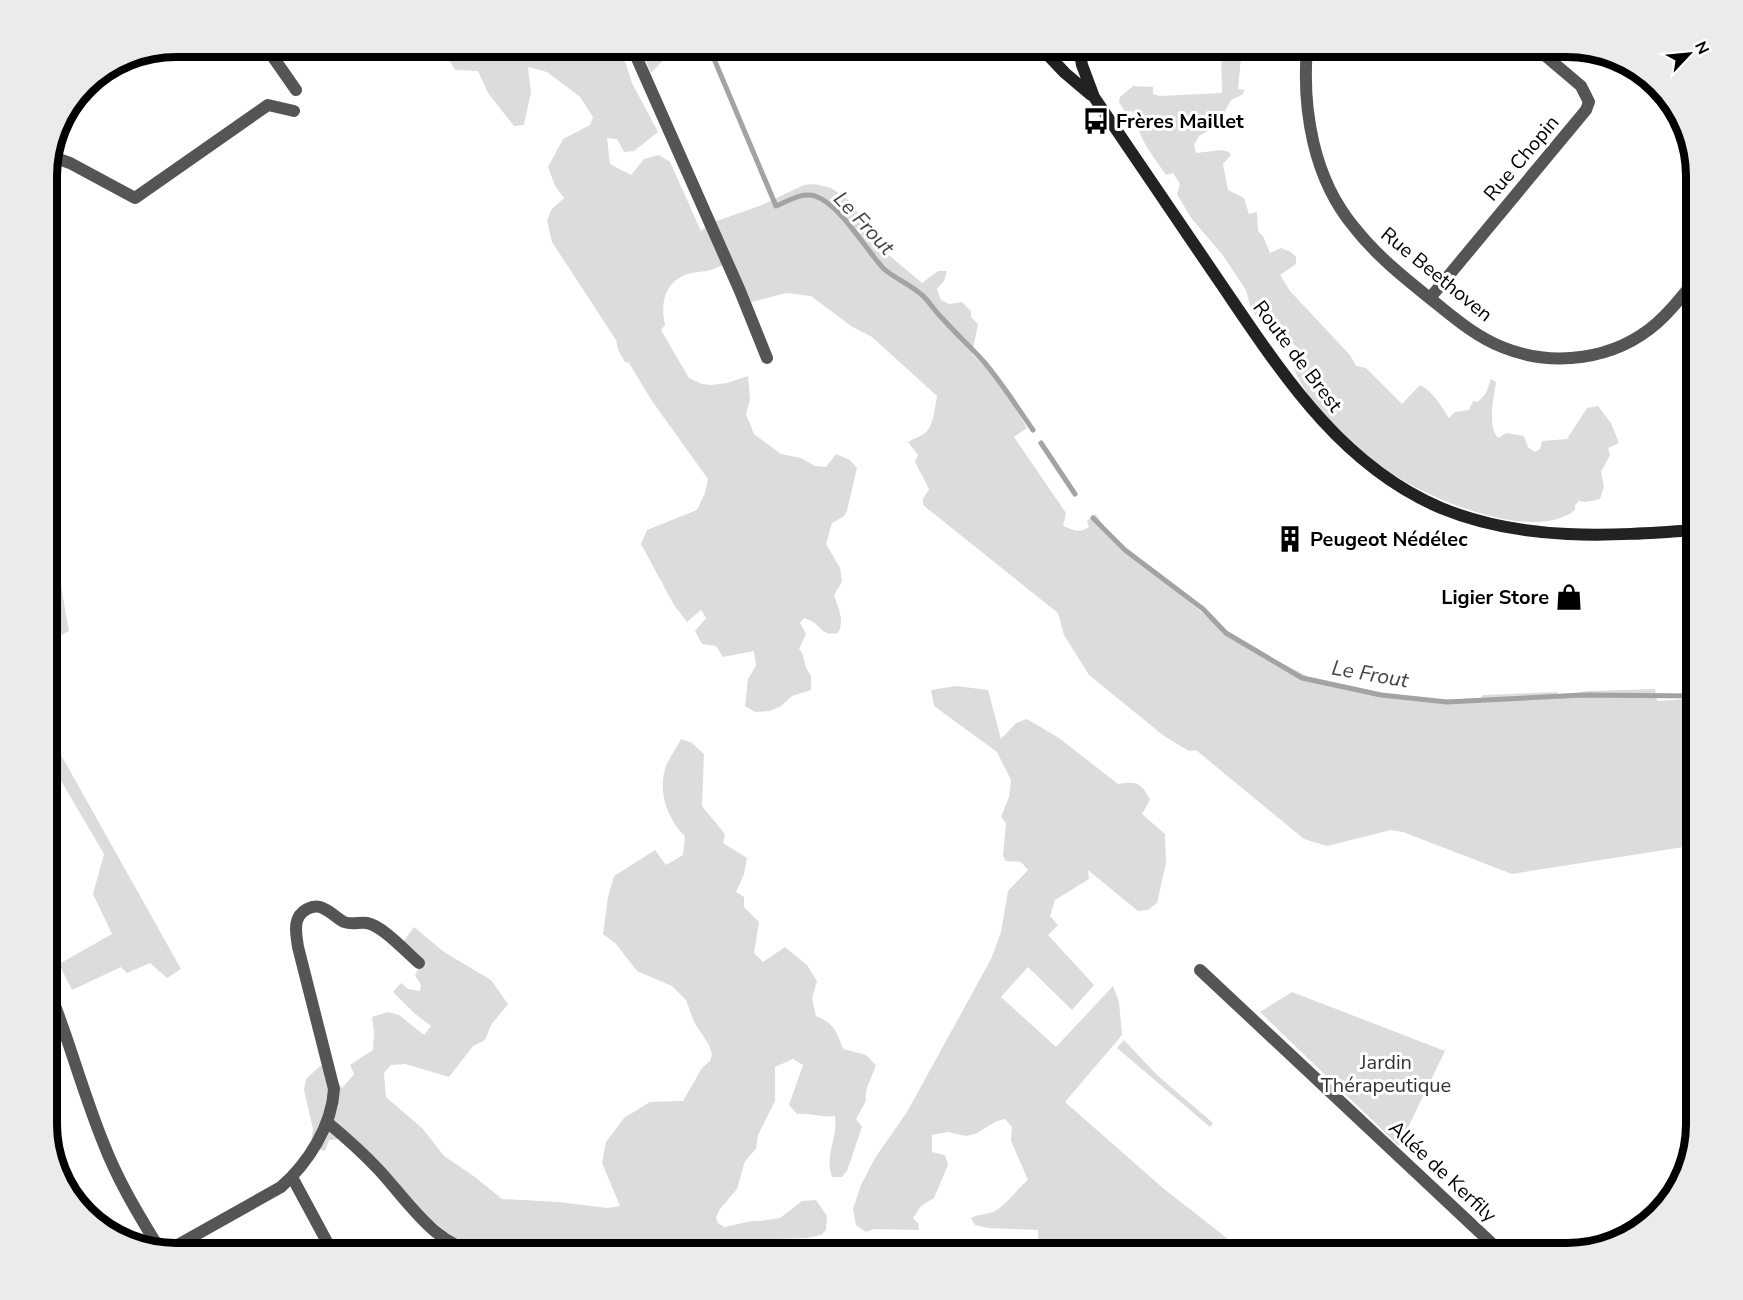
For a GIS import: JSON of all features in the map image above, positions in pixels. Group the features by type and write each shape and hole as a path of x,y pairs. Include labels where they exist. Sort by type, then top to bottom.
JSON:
{"main road":[{"name":"Route de Brest","path":"1050,57 1094,97"},
{"name":"Route de Brest","path":"1081,57 1094,97 1288,381 1325,425 1388,479 1440,508 1513,528 1592,536 1686,531"}],"street":[{"path":"274,57 296,90"},
{"path":"637,57 740,291 767,358"},
{"name":"Rue Beethoven","path":"1306,57 1305,79 1310,126 1319,163 1330,189 1352,225 1389,265 1471,330 1503,347 1547,358 1576,358 1605,352 1646,332 1668,313 1686,291"},
{"name":"Rue Chopin","path":"1430,298 1587,110 1589,102 1581,86 1548,57"},
{"path":"58,159 135,198 268,105 294,111"},
{"path":"181,1243 281,1187 313,1150 327,1122 334,1089 298,947 296,926 300,915 316,906 329,911 344,922 369,923 419,963"},
{"name":"Allée de Kerfily","path":"1200,970 1490,1243"},
{"path":"57,1013 106,1150 155,1241"},
{"path":"327,1122 379,1170 423,1220 452,1243"},
{"path":"292,1177 327,1243"}],"green space":[{"path":"447,57 623,57 632,83 658,132 634,151 624,152 617,139 607,138 610,164 631,175 644,159 659,155 670,162 701,231 711,223 762,205 804,185 814,184 831,188 847,199 858,213 870,239 922,283 938,271 947,271 944,281 937,289 941,300 949,304 962,302 971,311 971,317 978,324 972,354 1002,389 1027,428 1014,437 1066,513 1063,526 1076,531 1082,530 1089,527 1087,521 1095,514 1123,551 1163,580 1212,621 1245,644 1307,676 1387,694 1442,700 1480,698 1483,695 1557,692 1558,696 1588,691 1655,689 1657,701 1686,699 1686,847 1512,874 1403,832 1391,830 1327,846 1304,839 1196,750 1189,751 1164,736 1089,675 1064,635 1058,613 923,505 923,499 929,489 915,462 918,455 908,442 928,430 934,416 937,396 872,337 851,326 811,296 786,293 748,303 730,262 710,270 680,277 669,287 666,294 663,309 665,325 661,330 689,378 711,385 727,383 748,376 750,399 746,414 754,434 781,454 801,458 815,466 826,467 836,454 850,460 857,468 847,511 843,517 832,523 826,544 840,568 842,582 834,595 841,619 838,633 826,633 814,622 804,618 800,623 806,634 799,649 811,675 811,690 792,696 781,706 770,711 755,712 745,706 748,679 756,666 754,651 723,657 716,646 702,644 695,631 706,618 701,610 687,622 674,605 641,544 647,530 697,510 705,493 708,479 652,401 629,363 625,362 618,350 616,340 552,242 547,221 551,210 564,198 555,186 548,167 563,139 590,125 593,117 580,97 547,72 528,67 531,92 524,125 514,126 488,93 478,71 455,70"},
{"path":"644,57 666,57 651,73"},
{"path":"1221,57 1241,57 1238,89 1245,90 1242,95 1231,100 1218,125 1199,136 1194,145 1196,153 1222,150 1229,152 1231,155 1223,164 1228,190 1244,198 1249,214 1257,212 1258,231 1263,236 1270,253 1281,248 1296,257 1296,264 1280,275 1290,291 1350,355 1356,366 1366,368 1402,404 1420,385 1433,395 1449,418 1455,412 1469,410 1473,401 1478,402 1486,393 1491,379 1496,382 1492,411 1493,426 1498,438 1506,433 1524,436 1528,447 1535,452 1540,449 1542,441 1567,439 1587,408 1598,406 1611,423 1619,443 1608,448 1610,455 1601,472 1604,487 1600,499 1579,501 1575,505 1575,510 1555,520 1531,522 1503,519 1473,511 1417,488 1393,474 1351,442 1326,417 1297,376 1292,361 1300,350 1275,327 1259,320 1251,309 1246,290 1222,254 1191,218 1177,194 1180,184 1173,173 1166,175 1143,141 1135,115 1131,111 1126,113 1119,102 1120,97 1133,86 1153,87 1153,94 1160,96 1222,93"},
{"path":"57,579 61,586 69,631 57,638"},
{"path":"956,686 988,690 1001,739 1016,723 1027,719 1059,738 1118,784 1134,783 1144,789 1150,800 1142,814 1165,834 1166,863 1157,903 1148,910 1138,911 1088,870 1089,879 1055,900 1050,916 1058,925 1048,935 1094,985 1072,1010 1028,967 1001,997 1056,1047 1113,986 1119,1002 1122,1035 1065,1102 1164,1189 1233,1243 1038,1243 1038,1230 988,1228 975,1225 971,1218 995,1211 1028,1180 1011,1141 1012,1127 1005,1119 966,1136 948,1132 932,1135 932,1152 945,1155 948,1165 934,1198 921,1206 913,1218 918,1223 919,1230 874,1229 866,1232 856,1225 853,1209 861,1185 875,1158 907,1112 991,959 1001,932 1008,891 1028,870 1021,862 1006,861 1003,856 1006,823 1001,817 1009,797 1011,780 997,752 934,706 931,690"},
{"path":"681,739 692,743 704,754 702,806 725,834 723,843 747,858 744,874 736,892 744,897 744,907 759,922 754,953 763,962 785,947 807,965 817,981 812,998 816,1016 834,1029 843,1049 866,1055 876,1065 867,1087 866,1101 856,1119 862,1127 847,1171 842,1177 832,1177 830,1169 835,1116 797,1114 789,1105 803,1065 793,1059 775,1067 775,1101 758,1135 756,1149 745,1161 737,1189 716,1217 718,1223 724,1227 780,1218 802,1201 816,1200 827,1216 826,1230 821,1235 807,1238 734,1243 468,1243 452,1236 421,1212 340,1139 329,1140 325,1151 317,1149 311,1142 313,1129 304,1090 306,1079 320,1066 326,1065 342,1088 354,1074 350,1065 373,1050 372,1017 388,1012 399,1015 424,1035 431,1026 393,992 401,983 408,989 420,991 421,985 415,975 420,966 404,941 414,927 444,952 491,980 508,1004 491,1025 485,1040 473,1046 449,1077 405,1064 391,1065 384,1073 386,1097 423,1129 444,1156 502,1199 559,1202 607,1208 620,1206 602,1163 606,1142 624,1118 650,1102 683,1101 702,1068 710,1061 712,1054 694,1022 686,1000 672,986 637,971 616,944 603,934 608,897 614,876 655,850 666,865 683,855 685,836 669,814 664,797 663,778 666,765"},
{"path":"57,750 181,969 167,978 150,963 127,973 121,967 72,990 59,964 112,934 93,894 104,854 57,774"},
{"name":"Jardin Thérapeutique","path":"1292,992 1445,1051 1399,1146 1260,1012"},
{"path":"1124,1040 1157,1075 1213,1123 1210,1127 1117,1048"}],"waterway":[{"name":"Le Frout","path":"713,57 776,206 810,195 825,201 834,208 884,269 922,295 979,356 1033,430"},
{"name":"Le Frout","path":"1041,443 1075,494"},
{"name":"Le Frout","path":"1093,518 1125,550 1203,609 1226,633 1302,678 1381,695 1447,702 1583,695 1686,696"}],"place":[{"name":"Frères Maillet","path":"1096,121"},
{"name":"Peugeot Nédélec","path":"1290,539"},
{"name":"Ligier Store","path":"1569,597"}]}
